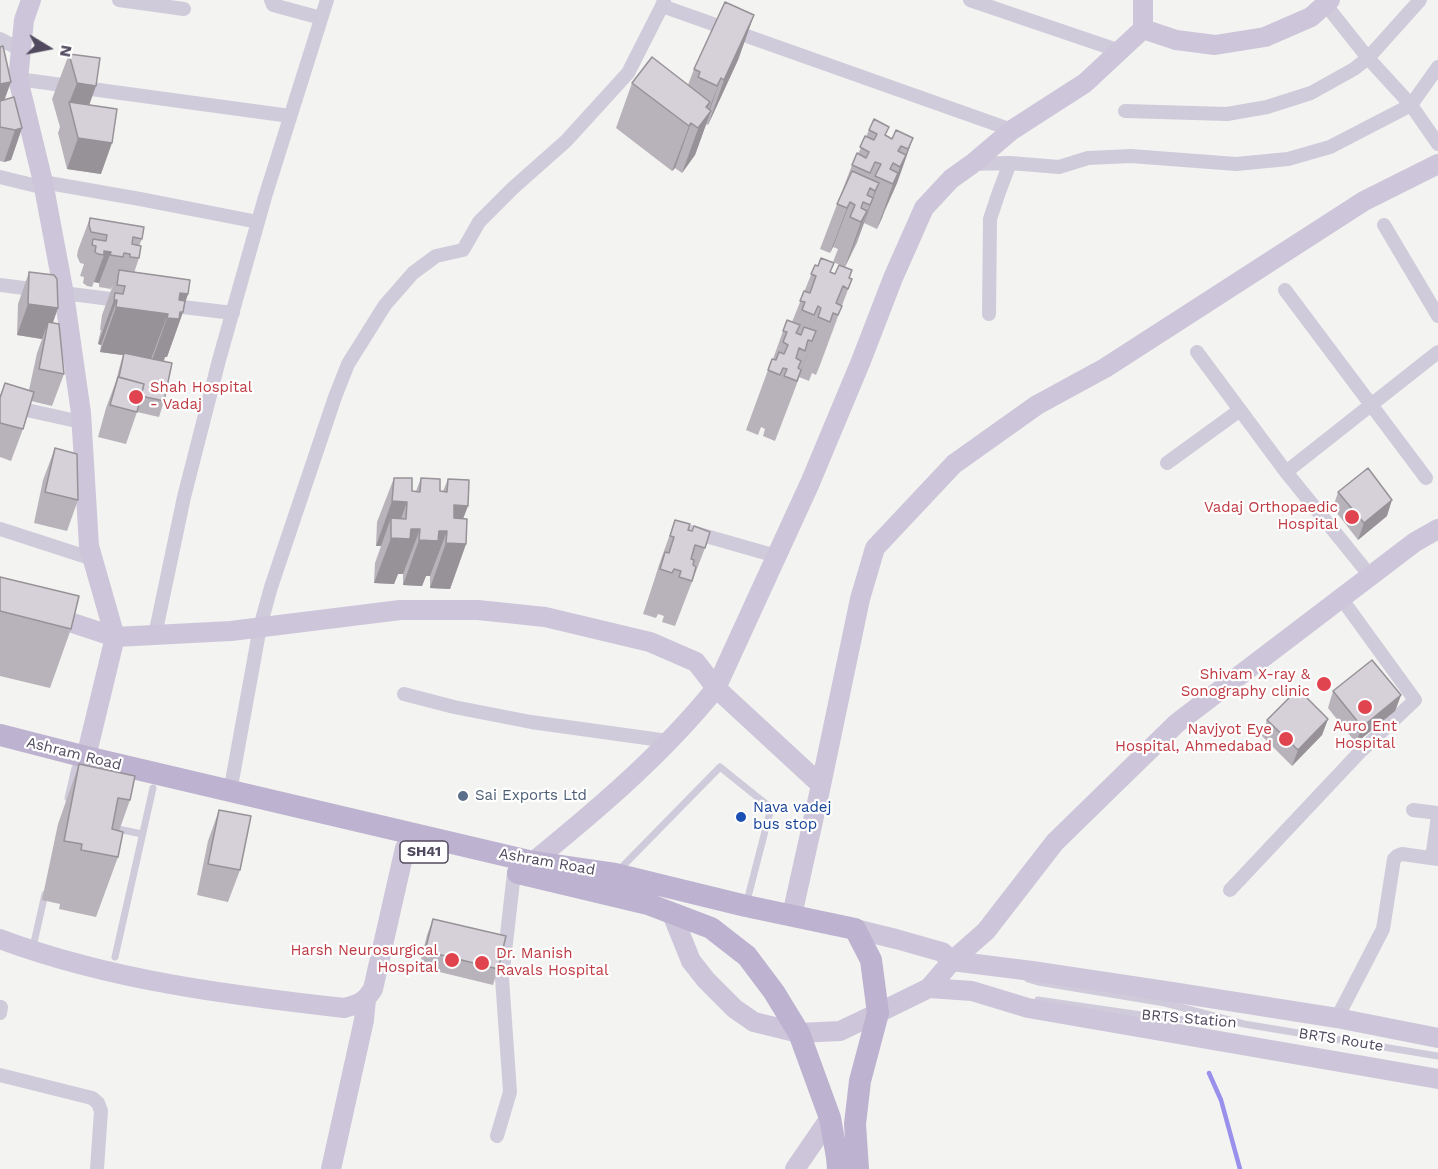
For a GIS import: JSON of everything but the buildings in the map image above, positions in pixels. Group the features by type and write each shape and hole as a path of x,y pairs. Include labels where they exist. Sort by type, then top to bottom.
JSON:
{"main road":[{"path":"30,0 24,20 18,79 44,185 64,294 81,422 89,546 115,637 80,763"},
{"path":"523,867 601,806 693,717 716,688 810,483 893,278 924,208 951,179 1012,130 1085,83 1120,51 1143,29 1143,0"},
{"path":"1143,29 1176,40 1215,45 1265,37 1311,17 1328,2"},
{"path":"792,915 860,599 875,548 954,464 1037,405 1105,368 1364,201 1438,164"},
{"path":"929,988 947,956 977,924 1047,834 1170,714 1408,532 1438,515"},
{"path":"947,956 986,931 1055,842 1177,723 1414,542 1438,529"},
{"path":"0,599 115,637 231,630 400,610 478,610 545,617 650,642 696,662 716,688 821,785"},
{"name":"Ashram Road","path":"0,735 153,788 405,848 523,867 615,874 746,906 855,929"},
{"name":"Ashram Road","path":"0,750 230,792 523,867 648,904 711,928 747,956 774,992 799,1033 830,1118 834,1165"},
{"path":"0,939 54,957 159,982 256,998 344,1008 357,1005 366,999 373,989 405,848"},
{"path":"672,914 691,962 735,1009 754,1022 799,1033 840,1031 929,988 972,991 1028,1008 1438,1079"},
{"path":"855,929 988,966 1044,972 1337,1018 1438,1038"},
{"path":"855,929 871,960 878,1013 860,1081 855,1124 858,1169"},
{"path":"331,1169 364,1020 366,999"},
{"path":"795,1169 830,1118"},
{"path":"834,1165 855,1124"}],"street":[{"path":"119,0 184,9"},
{"path":"272,0 273,5 321,18"},
{"path":"155,635 184,497 233,313 258,222 327,0"},
{"path":"970,0 1120,51"},
{"path":"1125,111 1227,114 1267,107 1311,93 1354,69 1368,58 1420,0"},
{"path":"1328,2 1368,58 1411,105 1438,144"},
{"path":"230,792 260,627 271,587 348,364 384,305 412,273 436,256 463,250 478,222 566,141 628,72 663,3 1012,130"},
{"path":"0,39 21,50"},
{"path":"972,164 1010,163 1059,167 1088,158 1131,156 1236,164 1288,159 1330,147 1411,105 1435,74"},
{"path":"18,79 290,116"},
{"path":"989,314 990,219 1010,163"},
{"path":"0,177 151,201 258,222"},
{"path":"1384,225 1438,316"},
{"path":"0,285 233,313"},
{"path":"1286,290 1426,478"},
{"path":"1197,352 1287,472 1363,567"},
{"path":"1287,472 1438,352"},
{"path":"0,404 81,422"},
{"path":"1167,463 1240,410"},
{"path":"675,528 776,556"},
{"path":"0,529 93,559"},
{"path":"1230,890 1359,753 1415,700 1341,598"},
{"path":"404,694 454,707 531,722 668,741"},
{"path":"1337,1018 1383,929 1394,859 1397,855 1402,854 1435,859 1438,814 1413,810"},
{"path":"497,1136 510,1092 502,978 523,867"},
{"path":"0,1075 92,1098 98,1103 102,1111 96,1169"}],"lane":[{"path":"66,804 80,763"},
{"path":"615,874 720,767 771,808 746,906"},
{"path":"115,957 153,788"},
{"path":"108,827 142,834"},
{"path":"32,950 48,881"},
{"name":"BRTS Station","path":"988,966 1038,982 1165,1003 1244,1024"},
{"path":"996,997 1025,999"},
{"name":"BRTS Station","path":"1034,1000 1162,1018 1244,1024"},
{"name":"BRTS Route","path":"1244,1024 1438,1056"}],"waterway":[{"path":"1209,1073 1221,1100 1240,1169"}],"place":[{"name":"Shah Hospital - Vadaj","path":"136,397"},
{"name":"Vadaj Orthopaedic Hospital","path":"1352,517"},
{"name":"Shivam X-ray & Sonography clinic","path":"1324,684"},
{"name":"Auro Ent Hospital","path":"1365,707"},
{"name":"Navjyot Eye Hospital, Ahmedabad","path":"1286,739"},
{"name":"Sai Exports Ltd","path":"463,796"},
{"name":"Nava vadej bus stop","path":"741,817"},
{"name":"Harsh Neurosurgical Hospital","path":"452,960"},
{"name":"Dr. Manish Ravals Hospital","path":"482,963"}]}
